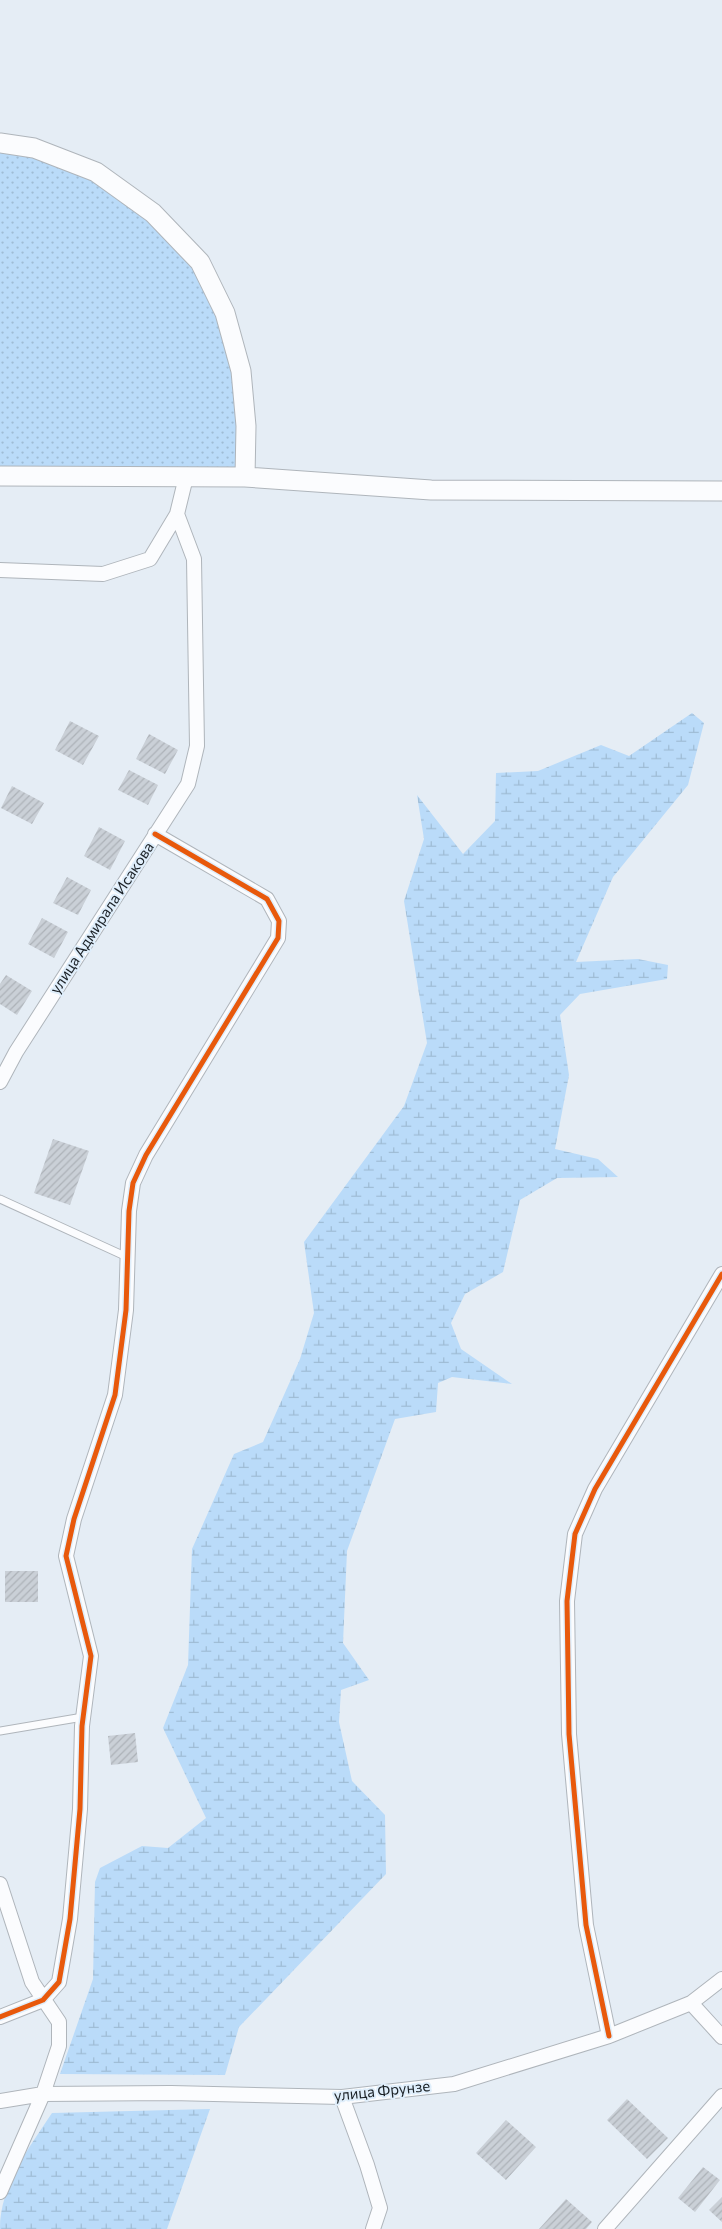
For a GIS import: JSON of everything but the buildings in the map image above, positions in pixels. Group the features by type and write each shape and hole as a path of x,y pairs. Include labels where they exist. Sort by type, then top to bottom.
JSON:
{"main road":[{"path":"0,144 34,148 96,172 153,213 200,262 225,313 241,371 246,426 245,477"},
{"path":"0,476 245,477 432,490 722,491"}],"street":[{"path":"0,570 103,574 150,559 178,514 186,477"},
{"name":"улица Адмирала Исакова","path":"0,1082 16,1052 188,784 197,746 194,559 178,514"},
{"path":"0,2017 43,2000 59,1982 70,1919 80,1809 83,1717 91,1656 66,1556 74,1519 115,1396 126,1310 129,1211 133,1183 146,1155 278,938 279,921 267,898 155,834"},
{"path":"609,2036 586,1925 569,1734 567,1601 575,1534 595,1489 722,1274"},
{"path":"0,1884 32,1982 59,2022 58,2046 43,2094 0,2192"},
{"name":"улица Фрунзе","path":"0,2102 43,2094 171,2092 342,2097 454,2084 609,2036 691,2003 722,1979"},
{"path":"691,2003 722,2037"},
{"path":"605,2229 722,2096"},
{"path":"342,2097 367,2165 380,2208 373,2229"}],"lane":[{"path":"0,1199 127,1257"},
{"path":"0,1731 83,1717"}],"green space":[{"path":"0,151 36,157 97,180 152,219 198,267 222,316 237,372 241,471 0,470"},
{"path":"692,713 704,723 688,785 613,877 576,962 638,959 668,965 667,979 580,994 560,1015 569,1075 555,1149 598,1159 618,1177 557,1178 520,1200 503,1272 465,1294 451,1323 461,1349 512,1384 452,1377 438,1383 436,1412 395,1419 347,1551 343,1643 369,1680 341,1690 339,1722 352,1781 385,1815 386,1874 239,2027 225,2075 60,2074 93,1979 95,1882 100,1868 142,1846 168,1848 206,1818 163,1728 188,1665 192,1549 234,1454 263,1442 300,1359 314,1313 304,1242 404,1106 427,1043 404,901 424,839 417,795 463,854 495,821 496,773 538,771 601,745 629,756"},
{"path":"210,2109 167,2229 0,2229 1,2213 10,2182 25,2153 52,2113"}],"cycle path":[{"path":"0,2017 43,2000 59,1982 70,1919 80,1809 82,1726 91,1656 66,1556 74,1519 115,1395 126,1310 129,1211 133,1183 146,1155 278,938 279,921 267,899 155,834"},
{"path":"609,2036 586,1925 569,1734 567,1601 575,1534 595,1489 722,1274"}]}
